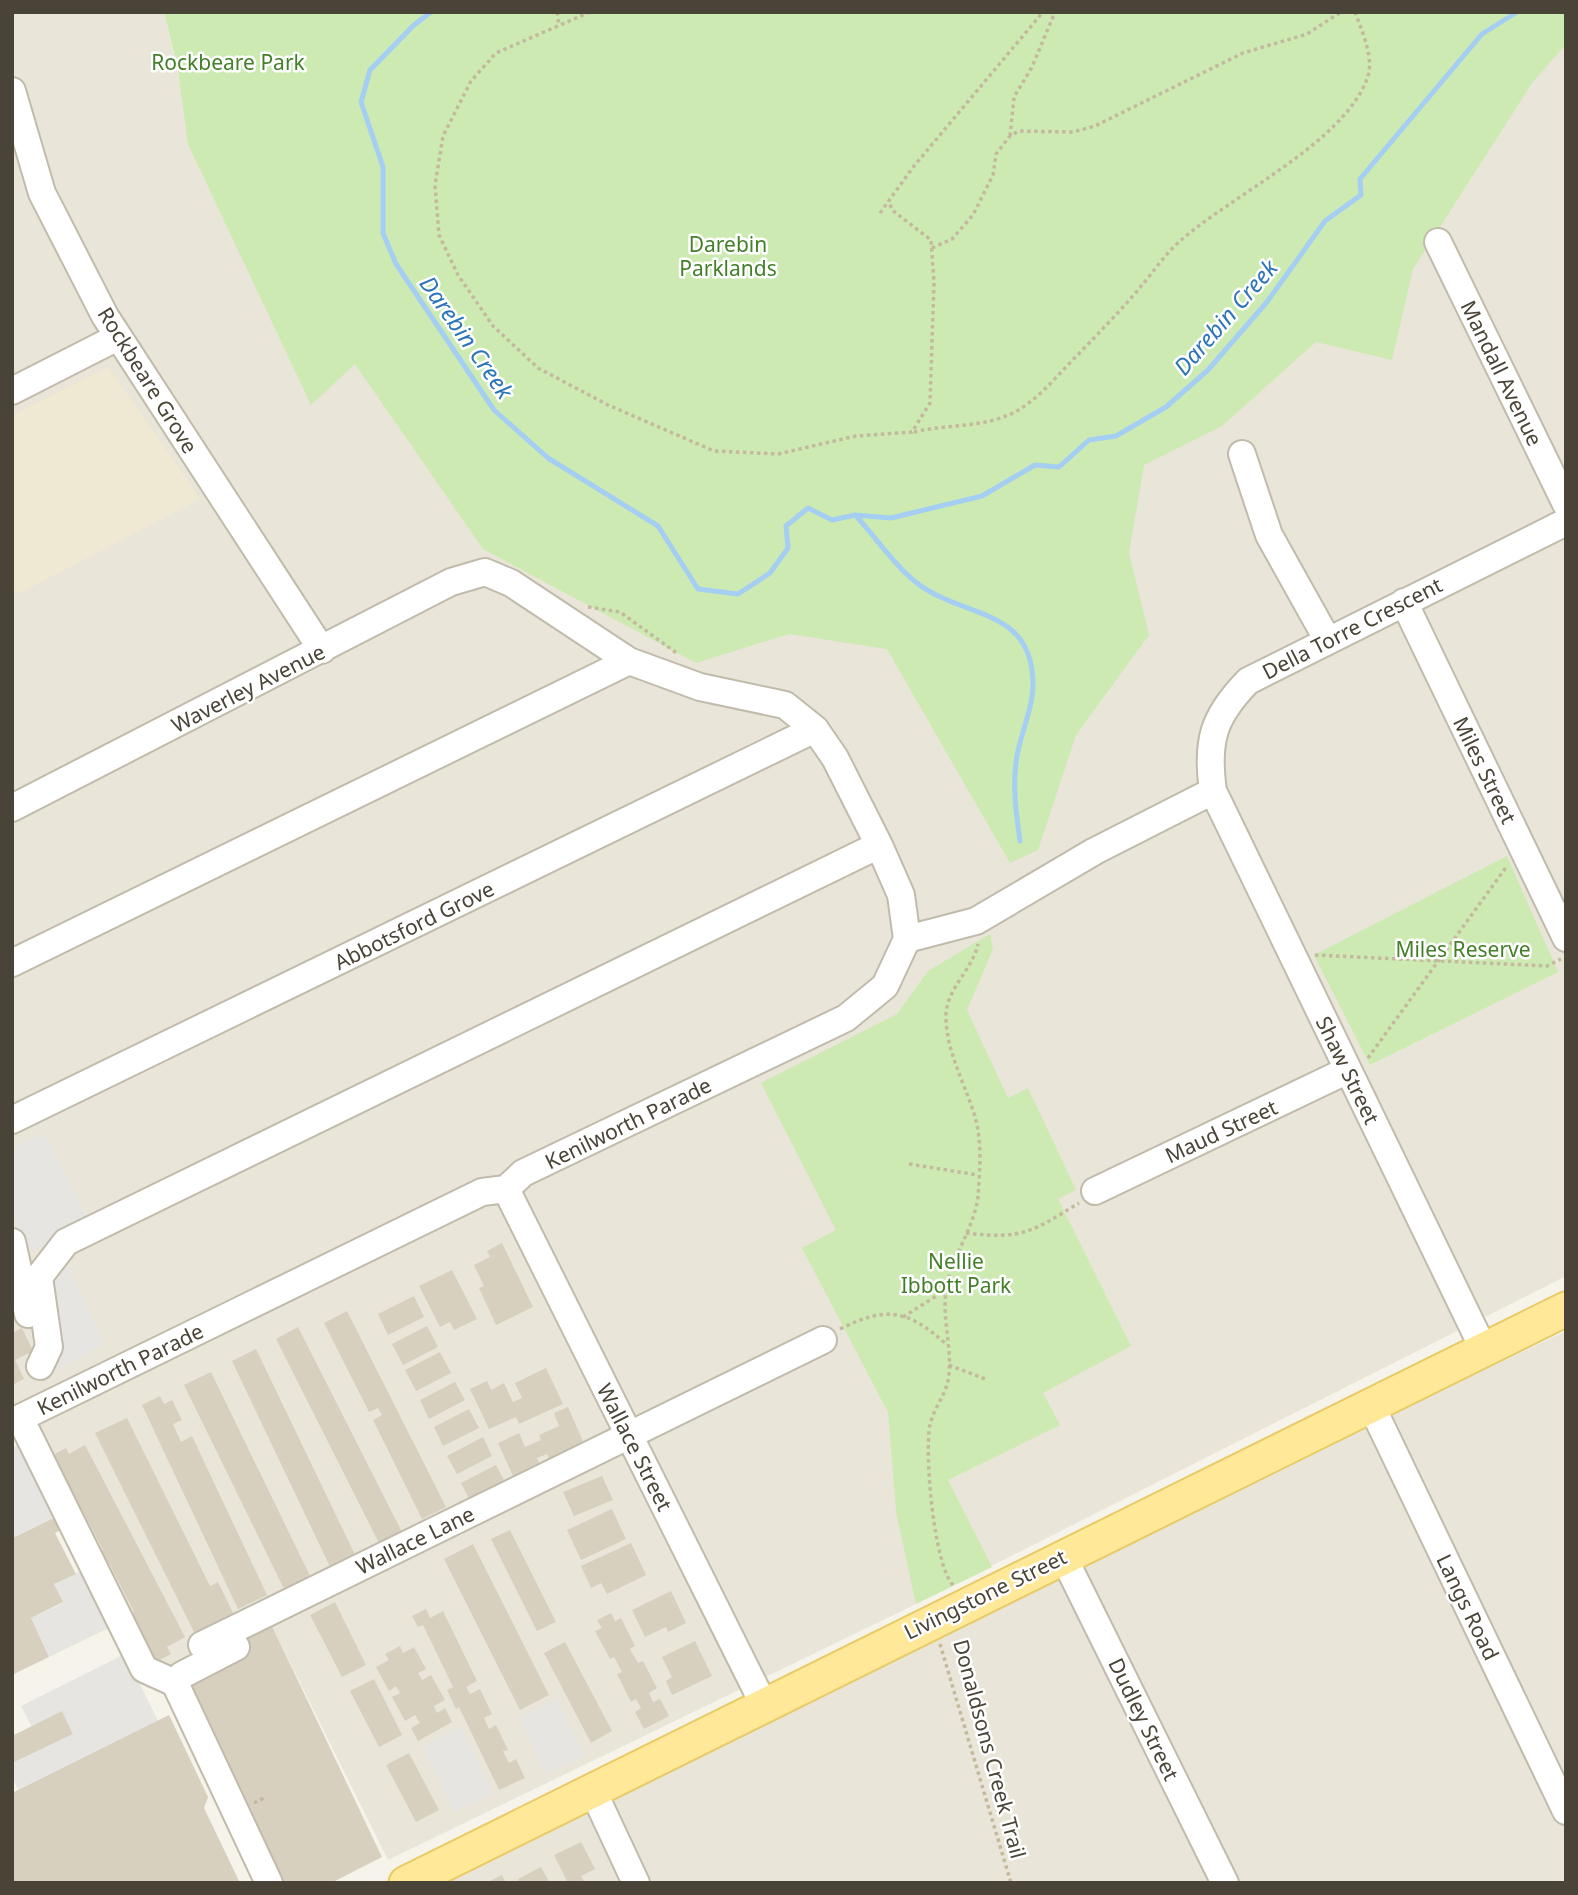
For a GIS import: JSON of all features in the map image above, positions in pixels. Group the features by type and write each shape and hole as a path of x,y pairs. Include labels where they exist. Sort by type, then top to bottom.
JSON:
{"main road":[{"name":"Livingstone Street","path":"406,1883 1370,1403 1566,1309"}],"street":[{"name":"Rockbeare Grove","path":"12,91 46,200 118,337 322,650"},
{"name":"Mandall Avenue","path":"1438,242 1566,504"},
{"path":"12,391 118,337"},
{"path":"1242,454 1269,535 1327,639"},
{"name":"Della Torre Crescent","path":"1213,791 1211,737 1223,709 1248,681 1327,639 1566,523"},
{"name":"Waverley Avenue","path":"12,808 451,582 485,572 511,583 629,661"},
{"name":"Miles Street","path":"1404,602 1566,938"},
{"path":"12,963 629,661 700,687 785,705 816,729 835,758 901,895 906,939 976,921 1096,851 1213,791"},
{"name":"Abbotsford Grove","path":"12,1120 816,729"},
{"name":"Shaw Street","path":"1213,791 1357,1066 1483,1348"},
{"path":"40,1366 49,1347 39,1277 66,1241 879,845"},
{"name":"Kenilworth Parade","path":"16,1420 482,1192 506,1189 523,1173 846,1018 885,986 906,939"},
{"name":"Maud Street","path":"1095,1191 1357,1066"},
{"name":"Wallace Street","path":"506,1189 764,1705"},
{"path":"12,1242 48,1404"},
{"name":"Wallace Lane","path":"151,1671 823,1340"},
{"name":"Langs Road","path":"1370,1403 1566,1811"},
{"path":"16,1420 144,1669 174,1683 270,1883"},
{"name":"Dudley Street","path":"1063,1556 1225,1883"},
{"path":"174,1683 182,1675 244,1643"},
{"path":"593,1791 636,1883"}],"path":[{"path":"556,12 559,25"},
{"path":"590,12 496,53 471,81 443,136 436,185 439,235 458,275 493,326 538,368 608,405 714,451 778,454 856,436 982,424 1023,406 1068,364 1178,243 1243,192 1307,150 1345,116 1368,77 1366,41 1355,12"},
{"path":"880,213 914,166 1043,12"},
{"path":"1010,136 1014,97 1032,67 1055,12"},
{"path":"932,248 951,239 973,215 993,175 996,154 1010,136 1019,131 1073,132 1095,126 1243,53 1307,34 1341,12"},
{"path":"889,201 892,210 931,240 932,248 934,282 930,403 912,432"},
{"path":"1357,1066 1508,864"},
{"path":"965,1604 957,1587 950,1583 930,1499 928,1441 930,1422 948,1382 944,1312 947,1288 978,1199 975,1117 948,1043 946,1013 951,997 976,954 979,935 976,921"},
{"path":"1314,954 1548,966 1566,956"},
{"path":"909,1164 978,1175"},
{"path":"965,1233 1004,1237 1022,1235 1045,1226 1095,1191"},
{"path":"903,1317 947,1288"},
{"path":"823,1340 870,1315 903,1317 933,1332 947,1345"},
{"path":"949,1365 985,1379"},
{"name":"Donaldsons Creek Trail","path":"939,1638 1011,1883"}],"shaded area":[{"path":"12,12 164,12 189,122 1108,486 1566,23 1566,1276 916,1604 388,1860 270,1622 142,1681 12,1429"},
{"path":"108,367 200,499 18,594 12,585 12,416"},
{"path":"44,1133 91,1224 23,1256 12,1207 12,1149"},
{"path":"66,1262 104,1344 49,1374 32,1279"},
{"path":"1566,1331 1566,1883 438,1883 902,1650"},
{"path":"26,1441 62,1514 15,1537 12,1532 12,1448"},
{"path":"89,1567 117,1624 49,1657 31,1618 63,1603 54,1584"},
{"path":"125,1654 158,1721 18,1790 12,1776 12,1763 73,1733 62,1712 32,1727 21,1706"},
{"path":"557,1699 584,1756 546,1774 519,1717"},
{"path":"461,1727 493,1793 454,1812 422,1746"}],"green space":[{"path":"164,12 1566,12 1566,44 1532,83 1413,269 1392,360 1316,342 1222,426 1144,465 1129,553 1149,635 1076,735 1038,850 1010,863 887,649 789,634 696,663 483,549 355,364 311,405 188,144 178,70"},
{"name":"Miles Reserve","path":"1507,856 1558,972 1370,1065 1314,955"},
{"name":"Nellie Ibbott Park","path":"990,934 993,949 967,1010 1008,1098 1028,1088 1076,1190 1058,1199 1131,1346 1043,1393 1060,1425 948,1480 992,1567 916,1604 896,1511 888,1412 802,1248 836,1230 761,1083 897,1014 928,971"}],"building":[{"path":"502,1243 533,1307 496,1325 479,1288 484,1286 474,1265 490,1257 487,1251"},
{"path":"452,1270 477,1319 454,1330 450,1322 440,1327 419,1286"},
{"path":"414,1296 424,1317 388,1335 378,1314"},
{"path":"347,1311 446,1507 422,1519 373,1420 382,1415 378,1408 369,1412 324,1323"},
{"path":"427,1326 438,1347 403,1365 392,1344"},
{"path":"298,1327 404,1536 381,1547 276,1339"},
{"path":"22,1328 33,1351 15,1360 24,1379 12,1385 12,1333"},
{"path":"256,1349 358,1561 333,1573 232,1361"},
{"path":"440,1352 451,1373 416,1391 405,1370"},
{"path":"546,1368 563,1404 519,1424 516,1417 489,1429 470,1389 487,1381 491,1390 504,1383 513,1402 522,1398 515,1383"},
{"path":"211,1372 313,1582 287,1595 184,1385"},
{"path":"455,1382 465,1400 429,1419 420,1400"},
{"path":"160,1396 164,1404 172,1400 182,1420 173,1424 181,1442 192,1436 267,1595 238,1609 142,1405"},
{"path":"568,1407 585,1446 550,1462 547,1454 537,1458 541,1466 514,1478 498,1443 519,1433 525,1447 541,1440 539,1435 559,1426 554,1413"},
{"path":"469,1409 479,1428 443,1446 434,1427"},
{"path":"127,1418 210,1586 218,1582 235,1617 196,1636 95,1433"},
{"path":"483,1437 492,1456 457,1474 447,1456"},
{"path":"85,1445 185,1637 167,1647 171,1654 150,1665 125,1617 134,1612 109,1563 103,1567 96,1554 103,1550 53,1455 66,1448 69,1454"},
{"path":"496,1465 505,1482 470,1500 461,1483"},
{"path":"602,1476 613,1500 574,1516 563,1492"},
{"path":"612,1509 626,1539 581,1560 567,1530"},
{"path":"62,1514 68,1526 55,1533 76,1574 54,1584 63,1602 31,1618 49,1657 12,1675 12,1532 15,1537"},
{"path":"510,1530 556,1622 537,1631 491,1539"},
{"path":"631,1543 646,1575 607,1594 601,1583 591,1588 581,1566"},
{"path":"473,1544 549,1695 520,1710 444,1559"},
{"path":"671,1591 686,1623 668,1632 666,1627 645,1637 632,1610"},
{"path":"335,1602 366,1665 342,1677 310,1615"},
{"path":"426,1609 430,1618 443,1611 477,1681 466,1687 470,1694 480,1689 492,1714 484,1718 489,1729 496,1725 508,1750 503,1751 509,1763 516,1759 525,1778 499,1790 459,1707 456,1709 447,1690 453,1687 423,1625 418,1627 412,1616"},
{"path":"611,1613 615,1621 621,1618 635,1646 630,1649 638,1663 643,1661 657,1688 649,1693 653,1702 660,1699 669,1716 644,1729 635,1712 641,1708 636,1699 631,1702 617,1674 622,1672 614,1657 610,1659 595,1631 602,1628 597,1620"},
{"path":"270,1622 382,1857 331,1883 274,1883 179,1685 248,1650 242,1637"},
{"path":"695,1641 712,1676 672,1695 666,1681 672,1677 662,1657"},
{"path":"565,1642 612,1731 591,1743 544,1653"},
{"path":"400,1646 403,1653 414,1647 426,1669 418,1673 422,1680 431,1675 445,1700 434,1706 437,1713 445,1708 452,1722 418,1741 411,1728 420,1723 415,1715 405,1721 392,1697 400,1693 396,1686 389,1691 376,1667 389,1660 385,1654"},
{"path":"374,1679 402,1735 379,1747 350,1691"},
{"path":"62,1711 73,1734 12,1763 12,1736"},
{"path":"169,1715 208,1797 204,1808 240,1883 12,1883 12,1793"},
{"path":"409,1753 439,1810 416,1822 386,1765"},
{"path":"581,1842 595,1869 581,1876 585,1883 568,1883 554,1855"},
{"path":"541,1867 550,1883 520,1883 518,1879"},
{"path":"502,1875 506,1883 486,1883"}],"waterway":[{"name":"Darebin Creek","path":"431,12 414,25 370,70 361,102 383,167 383,233 396,264 494,410 548,458 658,526 698,589 738,594 770,573 788,548 786,526 808,508 832,520 855,515 891,518 982,496 1035,465 1059,467 1089,440 1116,436 1166,407 1208,370 1267,302 1325,221 1361,195 1360,179 1482,34 1517,12"},
{"path":"855,515 912,579 931,592 1006,626 1020,639 1029,657 1033,682 1015,777 1020,841"}],"park label":[{"name":"Rockbeare Park","path":"228,62"},
{"name":"Darebin Parklands","path":"728,256"}]}
